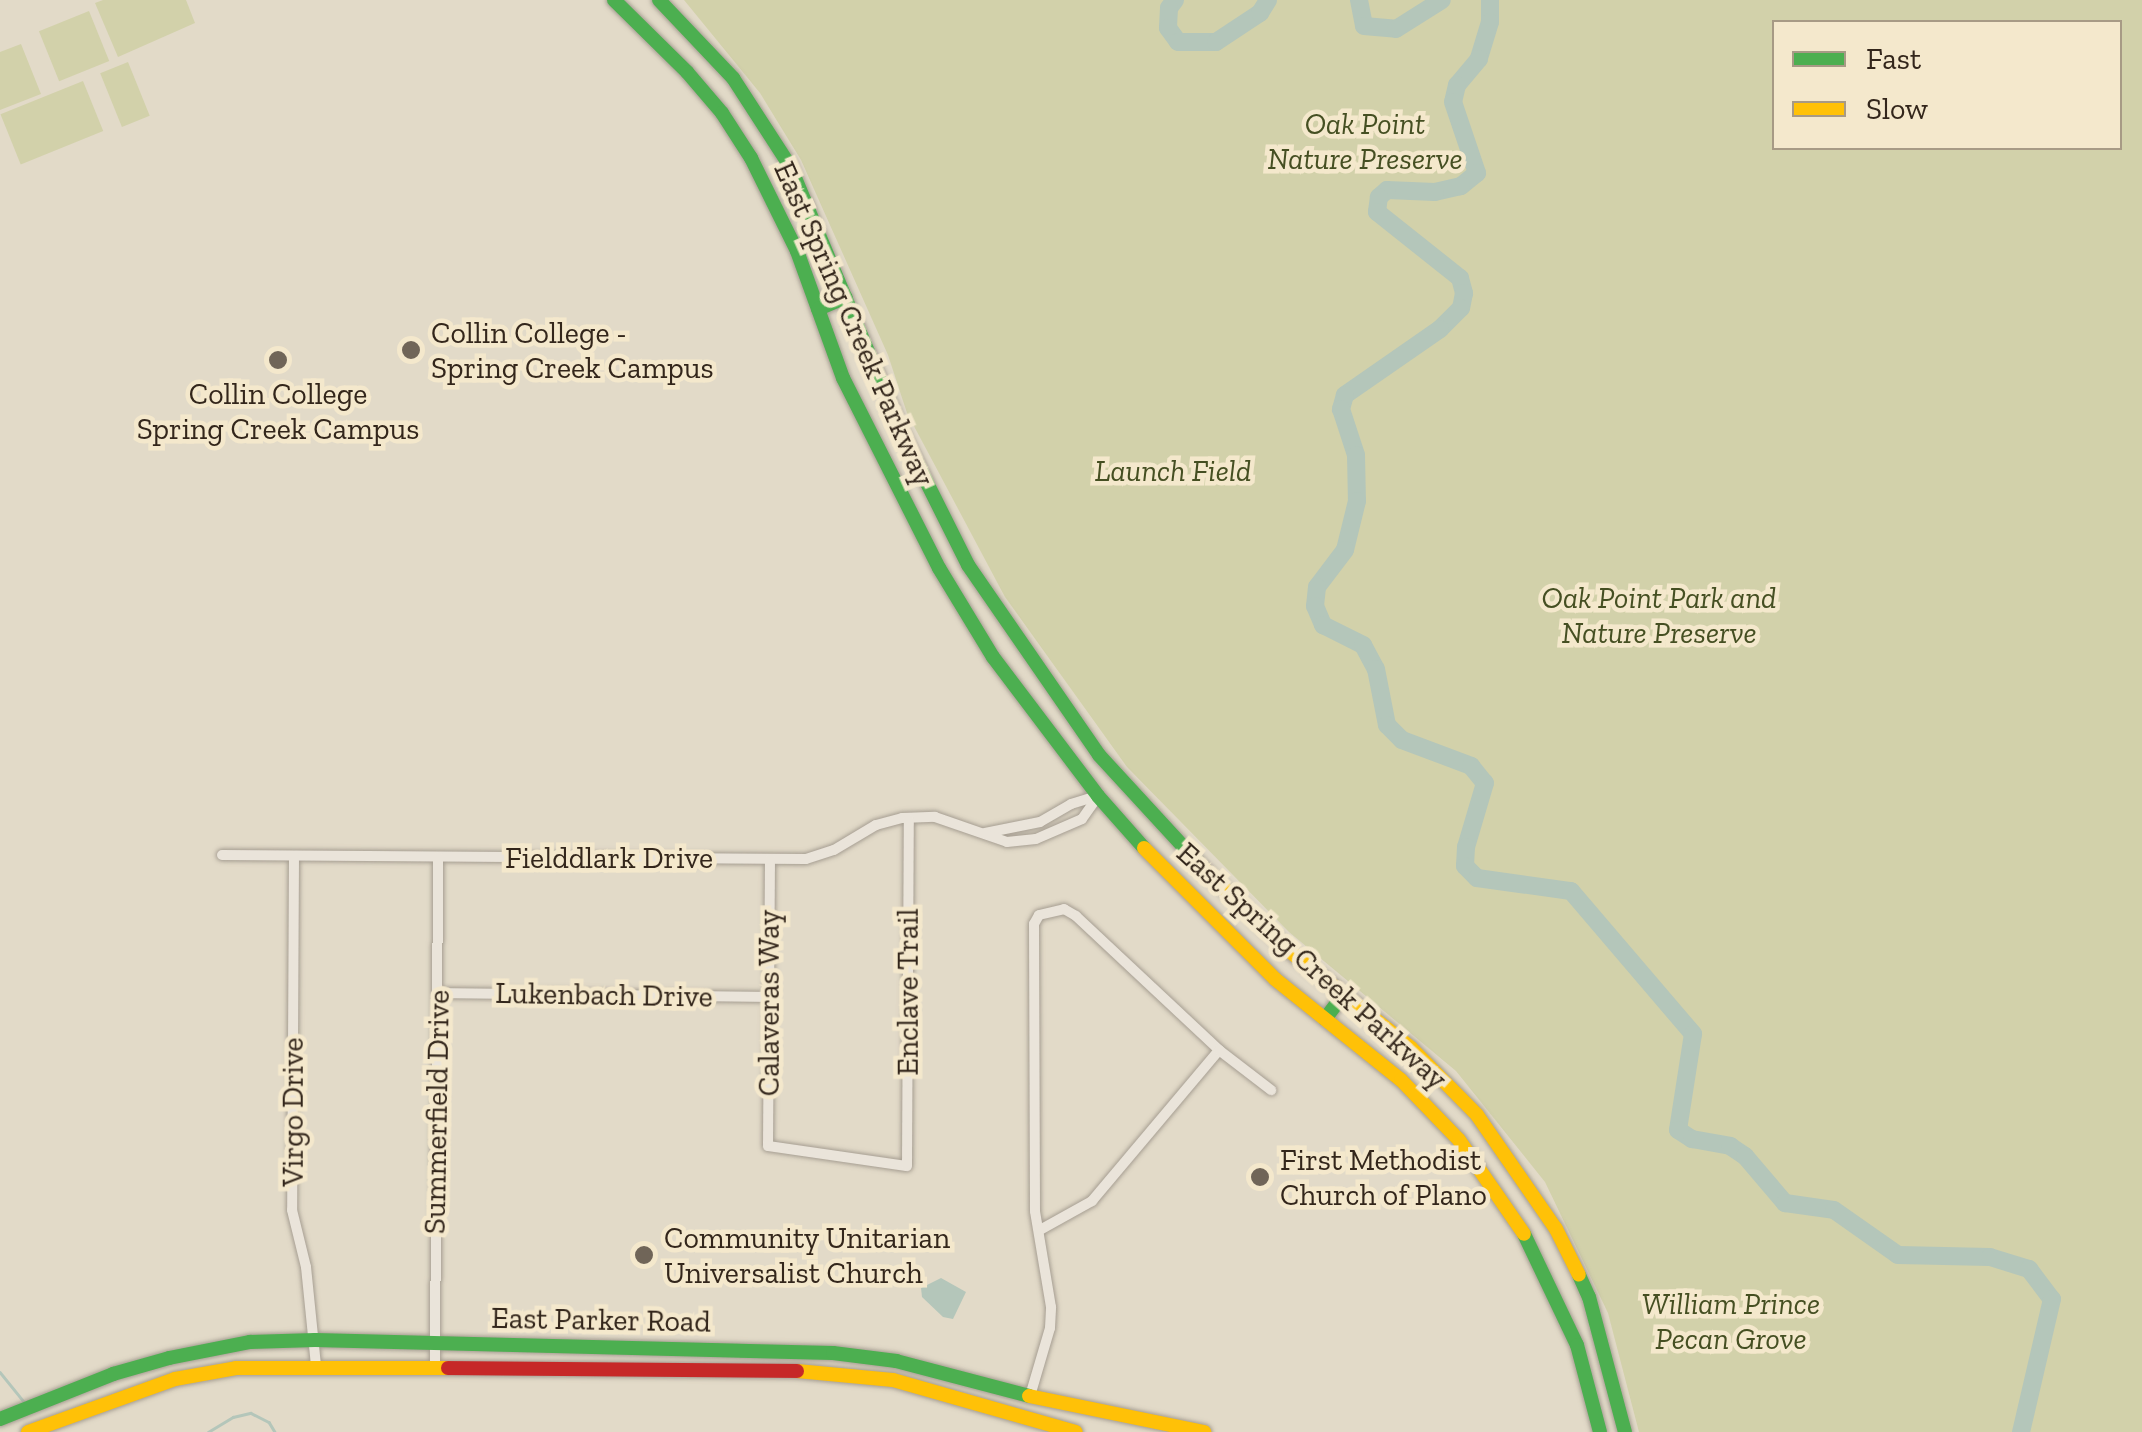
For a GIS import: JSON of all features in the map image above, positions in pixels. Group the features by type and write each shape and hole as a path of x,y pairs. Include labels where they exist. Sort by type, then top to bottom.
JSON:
{"main road":[{"name":"East Spring Creek Parkway","path":"614,0 651,33 722,113 751,158 797,251 843,378 938,568 993,657 1098,796 1197,906 1401,1080 1459,1140 1506,1203 1533,1249 1577,1345 1600,1432"},
{"name":"East Spring Creek Parkway","path":"659,0 733,78 766,126 808,202 905,439 968,565 1048,686 1119,778 1246,912 1432,1068 1512,1158 1556,1229 1589,1298 1625,1432"},
{"path":"818,309 846,298"},
{"path":"1098,796 1119,778"},
{"path":"1325,1019 1343,995"},
{"name":"East Parker Road","path":"0,1420 168,1358 250,1342 315,1340 833,1353 896,1361 1030,1396 1204,1432"},
{"path":"511,1370 513,1346"},
{"path":"568,1371 570,1348"},
{"path":"618,1372 621,1349"},
{"path":"732,1350 734,1369"},
{"path":"832,1372 833,1353"},
{"path":"168,1358 174,1378"},
{"path":"893,1380 896,1361"},
{"name":"East Parker Road","path":"28,1432 174,1378 236,1368 316,1365 832,1372 893,1380 1076,1432"},
{"path":"1024,1418 1030,1396"}],"street":[{"name":"Fielddlark Drive","path":"984,833 1040,822 1071,804 1098,796"},
{"name":"Fielddlark Drive","path":"222,855 806,859 834,850 876,826 909,818 935,817 1007,842 1036,839 1082,818 1098,796"},
{"name":"Enclave Trail","path":"768,1146 907,1166 909,818"},
{"name":"Virgo Drive","path":"294,856 292,1210 306,1267 316,1365"},
{"name":"Summerfield Drive","path":"435,1367 438,857"},
{"name":"Calaveras Way","path":"768,1146 770,859"},
{"path":"1030,1396 1051,1317 1036,1211 1034,924 1039,915 1064,909 1076,916 1219,1050 1271,1090"},
{"name":"Lukenbach Drive","path":"438,993 769,997"},
{"path":"1040,1230 1092,1201 1219,1050"}],"green space":[{"path":"186,0 195,23 118,57 95,3"},
{"name":"Oak Point Park and Nature Preserve","path":"684,0 2142,0 2142,1432 1639,1432 1608,1313 1545,1182 1456,1071 1289,932 1127,767 1005,597 907,413 888,355 801,160 760,93"},
{"path":"89,11 109,61 59,81 39,31"},
{"path":"21,44 41,94 0,110 0,52"},
{"path":"128,62 150,116 122,127 100,73"},
{"path":"83,81 103,131 21,164 0,114"}],"shaded area":[{"path":"941,1278 966,1292 953,1319 943,1317 922,1297 921,1288"}],"waterway":[{"path":"1175,0 1169,8 1168,28 1178,42 1216,42 1260,13 1268,0"},
{"path":"1359,0 1364,26 1396,29 1442,0"},
{"path":"1490,0 1490,22 1479,59 1457,85 1453,102 1477,173 1461,186 1435,192 1387,190 1379,197 1377,212 1460,278 1464,293 1461,308 1440,329 1345,395 1341,409 1356,455 1357,501 1345,550 1317,587 1315,606 1323,625 1363,645 1376,669 1387,725 1402,740 1471,766 1485,783 1466,847 1465,866 1477,878 1571,891 1693,1034 1678,1130 1692,1139 1730,1146 1745,1156 1785,1203 1834,1210 1898,1255 1990,1257 2029,1269 2052,1299 2021,1432"},
{"path":"0,1372 24,1402"},
{"path":"208,1432 233,1417 251,1413 269,1422 275,1432"}],"traffic: fast":[{"path":"614,0 687,72 722,113 751,158 797,251 843,378 939,568 993,657 1098,796 1144,848"},
{"path":"659,0 733,78 790,166 905,439 968,565 1099,755 1204,869"},
{"path":"818,309 846,297"},
{"path":"1325,1019 1343,995"},
{"path":"1524,1234 1577,1345 1600,1432"},
{"path":"1579,1275 1589,1297 1625,1432"},
{"path":"0,1419 113,1374 169,1358 250,1342 315,1340 833,1353 896,1361 1029,1396"}],"traffic: slow":[{"path":"1144,848 1275,979 1401,1080 1459,1140 1524,1234"},
{"path":"1204,869 1288,950 1411,1048 1477,1115 1556,1229 1579,1275"},
{"path":"28,1432 175,1379 236,1368 448,1368"},
{"path":"797,1371 893,1380 1076,1432"},
{"path":"1029,1396 1204,1432"}],"traffic: jam":[{"path":"448,1368 797,1371"}],"place":[{"name":"Collin College - Spring Creek Campus","path":"411,350"},
{"name":"Collin College Spring Creek Campus","path":"278,360"},
{"name":"First Methodist Church of Plano","path":"1260,1177"},
{"name":"Community Unitarian Universalist Church","path":"644,1255"}],"park label":[{"name":"Oak Point Nature Preserve","path":"1365,141"},
{"name":"Launch Field","path":"1173,471"},
{"name":"William Prince Pecan Grove","path":"1731,1321"}]}
